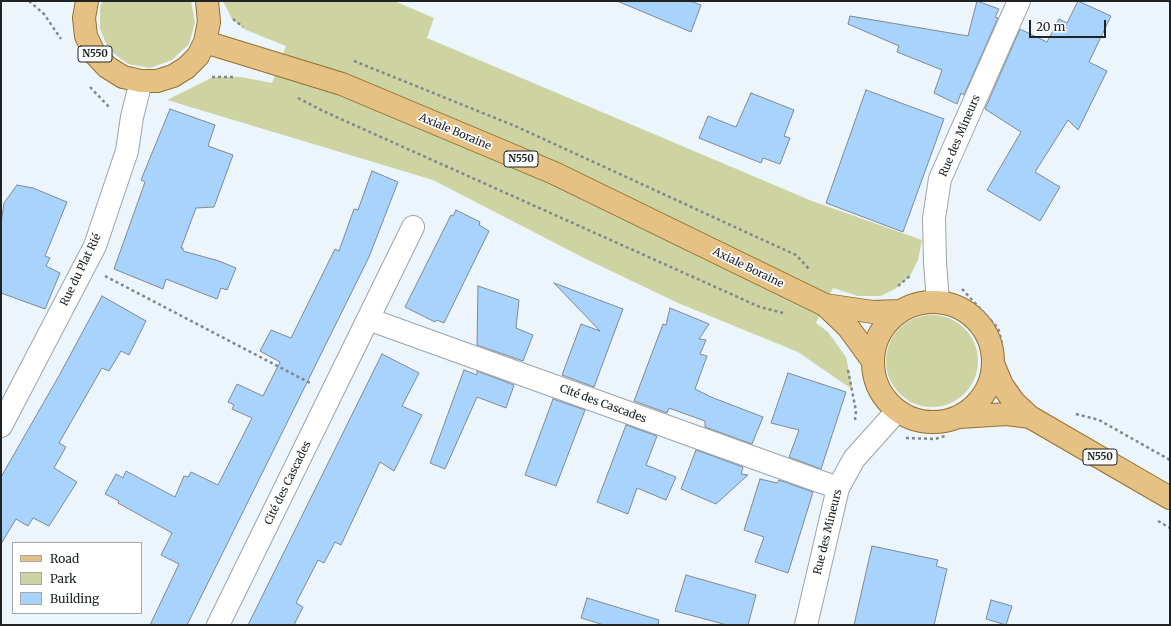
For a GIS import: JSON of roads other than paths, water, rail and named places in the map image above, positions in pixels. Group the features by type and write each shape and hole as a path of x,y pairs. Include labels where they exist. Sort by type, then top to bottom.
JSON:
{"main road":[{"name":"N550","path":"87,1 84,18 86,36 94,53 106,67 117,74 141,82 157,81 173,76 186,68 198,56 205,42 210,22 207,1"},
{"name":"Axiale Boraine","path":"205,42 342,84 554,173 825,305"},
{"name":"N550","path":"825,305 873,312 900,311 919,304 938,302 957,307 974,318 986,334 993,353 994,366 1002,386 1014,402 1030,417 1170,498"},
{"name":"N550","path":"825,305 848,327 872,360"},
{"name":"N550","path":"900,311 886,324 876,341 872,360 875,379 883,397 897,411 911,419 927,422 944,422 959,417 973,408 983,396 990,382 994,366"},
{"name":"N550","path":"959,417 1007,414 1030,417"}],"street":[{"name":"Rue des Mineurs","path":"938,302 934,218 940,179 1019,1"},
{"name":"Rue du Plat Rié","path":"1,426 95,246 127,151 132,117 141,82"},
{"name":"Cité des Cascades","path":"218,625 413,227"},
{"name":"Cité des Cascades","path":"368,319 838,488"},
{"name":"Rue des Mineurs","path":"806,625 838,488 854,459 897,411"}]}
